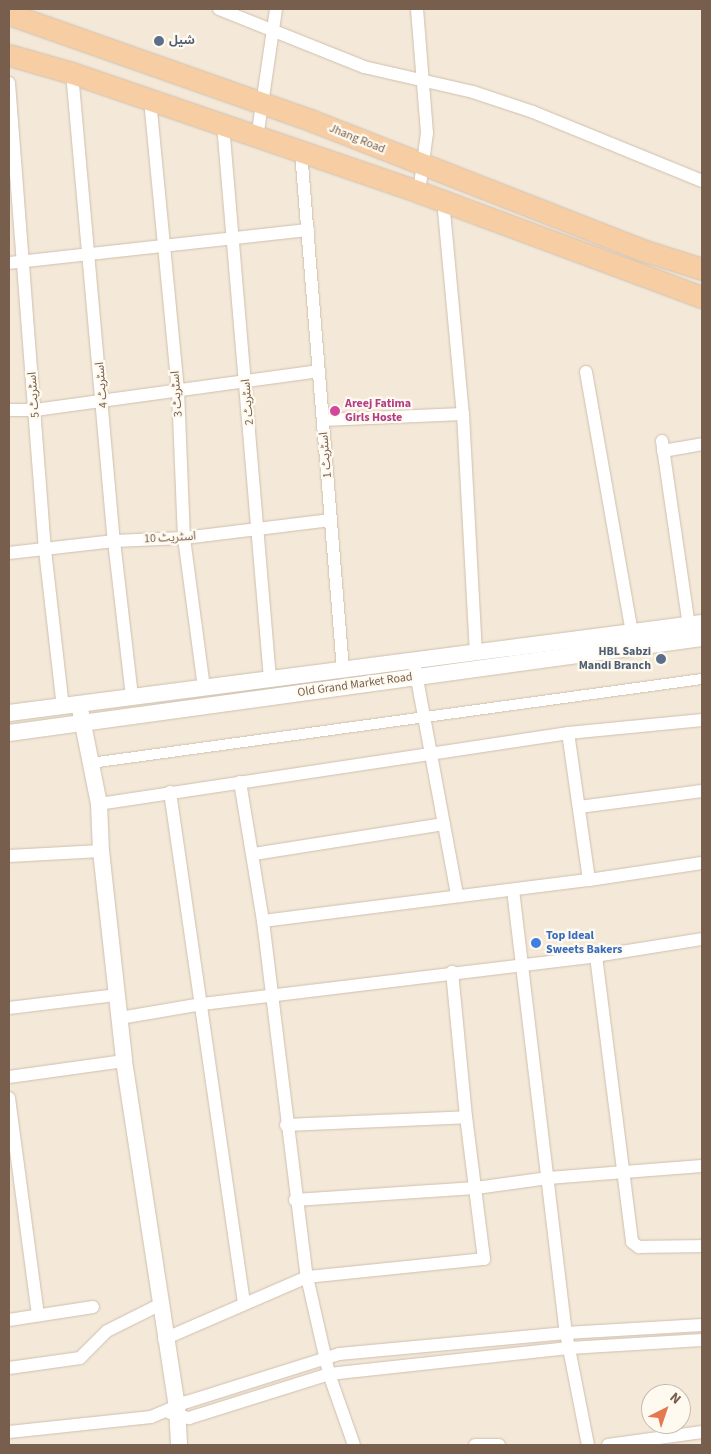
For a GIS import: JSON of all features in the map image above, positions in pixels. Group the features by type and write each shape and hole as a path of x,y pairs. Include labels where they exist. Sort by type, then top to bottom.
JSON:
{"highway":[{"name":"Jhang Road","path":"9,14 264,104 642,250 702,269"},
{"path":"9,55 72,73 257,138 443,200 632,273 702,297"}],"street":[{"path":"219,9 364,67 422,82 474,92 533,112 702,181"},
{"path":"257,138 264,104 276,9"},
{"path":"417,9 426,133 424,166 418,192"},
{"name":"اسٹریٹ 4","path":"72,73 104,400 114,541 132,697"},
{"name":"اسٹریٹ 5","path":"9,83 11,136 25,262 45,550 71,705"},
{"name":"اسٹریٹ 3","path":"150,100 178,390 184,538 204,687"},
{"name":"اسٹریٹ 2","path":"223,125 235,238 270,679"},
{"name":"اسٹریٹ 1","path":"301,152 343,670"},
{"path":"443,200 463,414 476,652"},
{"path":"9,263 308,230"},
{"path":"9,410 35,410 320,371"},
{"path":"586,372 632,632"},
{"path":"323,420 463,414"},
{"path":"695,624 662,446 702,444"},
{"name":"اسٹریٹ 10","path":"9,552 45,550 114,541 184,538 331,520"},
{"name":"Old Grand Market Road","path":"9,713 343,670 415,669 476,652 695,624"},
{"name":"Old Grand Market Road","path":"9,733 415,669 702,638"},
{"path":"415,669 432,752 457,895"},
{"path":"91,762 425,715 702,679"},
{"path":"71,705 81,723 91,762 98,804 101,852 124,1062 179,1445"},
{"path":"98,804 432,752 568,733 702,720"},
{"path":"568,733 589,880"},
{"path":"240,782 254,854 295,1200 307,1277 329,1374 354,1445"},
{"path":"579,807 702,790"},
{"path":"170,792 244,1302"},
{"path":"254,854 444,824"},
{"path":"9,856 101,852"},
{"path":"263,921 457,895 589,880 702,863"},
{"path":"513,890 566,1333 588,1445"},
{"path":"120,1018 202,1004 452,972 596,956 702,939"},
{"path":"596,956 634,1246 702,1246"},
{"path":"164,1339 244,1302 307,1277 481,1261 485,1256 466,1117 452,972"},
{"path":"9,1008 117,995"},
{"path":"9,1077 124,1062"},
{"path":"9,1098 38,1315"},
{"path":"286,1125 466,1117"},
{"path":"295,1200 476,1188 548,1178 702,1166"},
{"path":"9,1368 80,1358 107,1331 159,1305"},
{"path":"9,1320 93,1308"},
{"path":"9,1432 151,1417 174,1411 325,1359 358,1352 566,1333 702,1325"},
{"path":"174,1411 188,1418 329,1374 569,1348 702,1340"},
{"path":"608,1445 702,1432"},
{"path":"475,1445 499,1445"}],"shaded area":[{"path":"9,9 702,9 702,1445 9,1445"}],"place":[{"name":"شیل","path":"159,41"},
{"name":"Areej Fatima Girls Hoste","path":"335,411"},
{"name":"HBL Sabzi Mandi Branch","path":"661,659"},
{"name":"Top Ideal Sweets Bakers","path":"536,943"}]}
